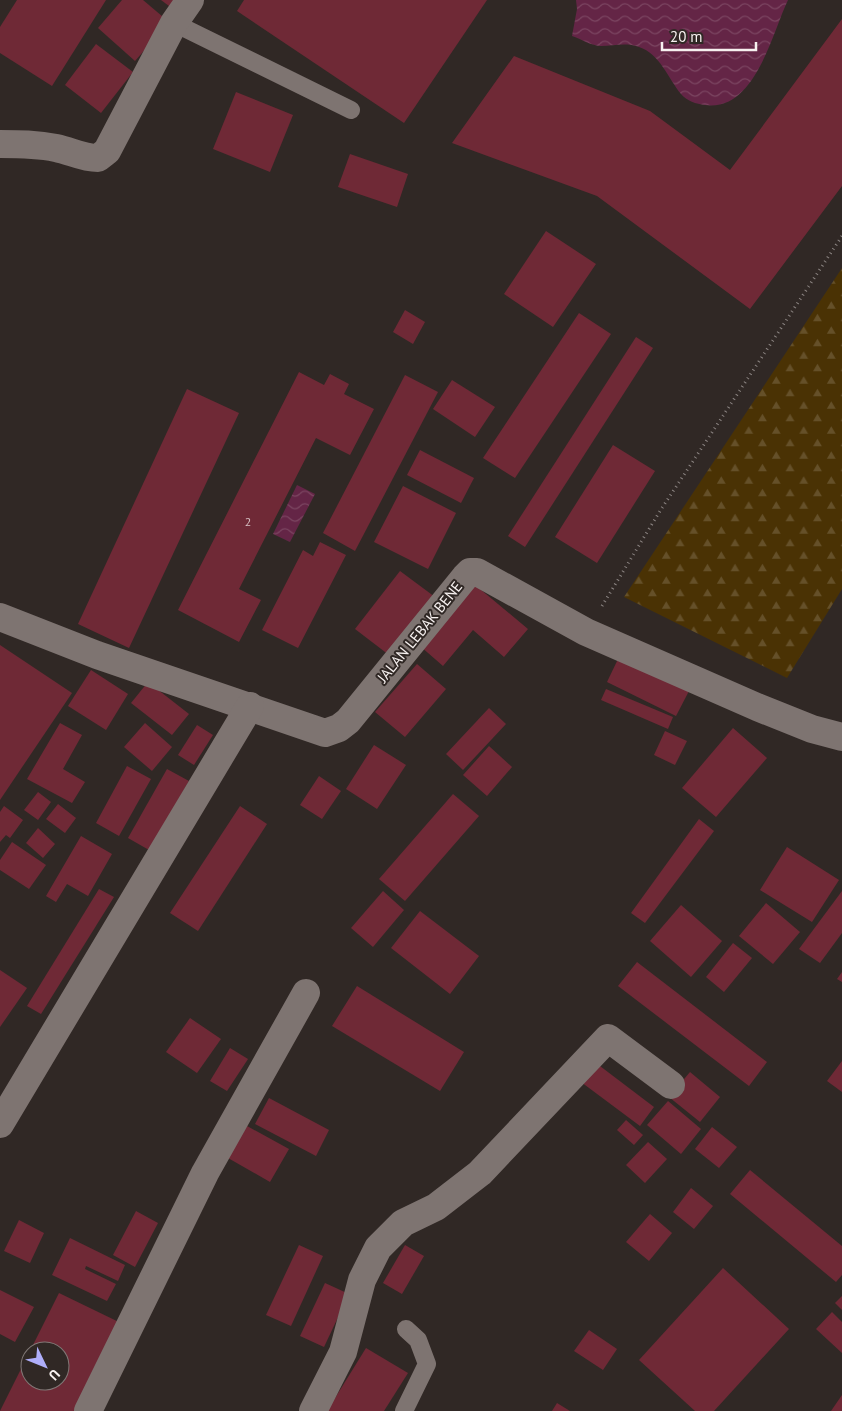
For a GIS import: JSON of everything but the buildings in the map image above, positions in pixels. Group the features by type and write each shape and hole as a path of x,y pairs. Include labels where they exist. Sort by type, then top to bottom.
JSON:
{"street":[{"path":"0,144 58,148 84,158 98,158 107,150 174,22 190,0"},
{"name":"JALAN LEBAK BENE","path":"0,617 97,655 325,733 340,728 470,572 476,572 490,577 586,632 757,707 812,729 842,737"},
{"path":"0,1124 250,706"},
{"path":"88,1411 205,1173 306,993"},
{"path":"313,1411 343,1352 355,1302 370,1263 378,1248 392,1233 403,1223 436,1207 480,1173 608,1038 671,1085"}],"lane":[{"path":"174,22 351,110"},
{"path":"404,1411 427,1364 425,1354 418,1340 406,1329"}],"path":[{"path":"586,632 666,502 842,236"}],"green space":[{"path":"842,268 842,589 787,678 624,597"}],"water":[{"path":"576,0 788,0 768,50 749,84 737,96 722,104 705,105 686,99 676,88 663,67 646,50 629,45 598,46 572,36 577,9"},
{"path":"297,485 315,494 290,542 273,534"}]}
